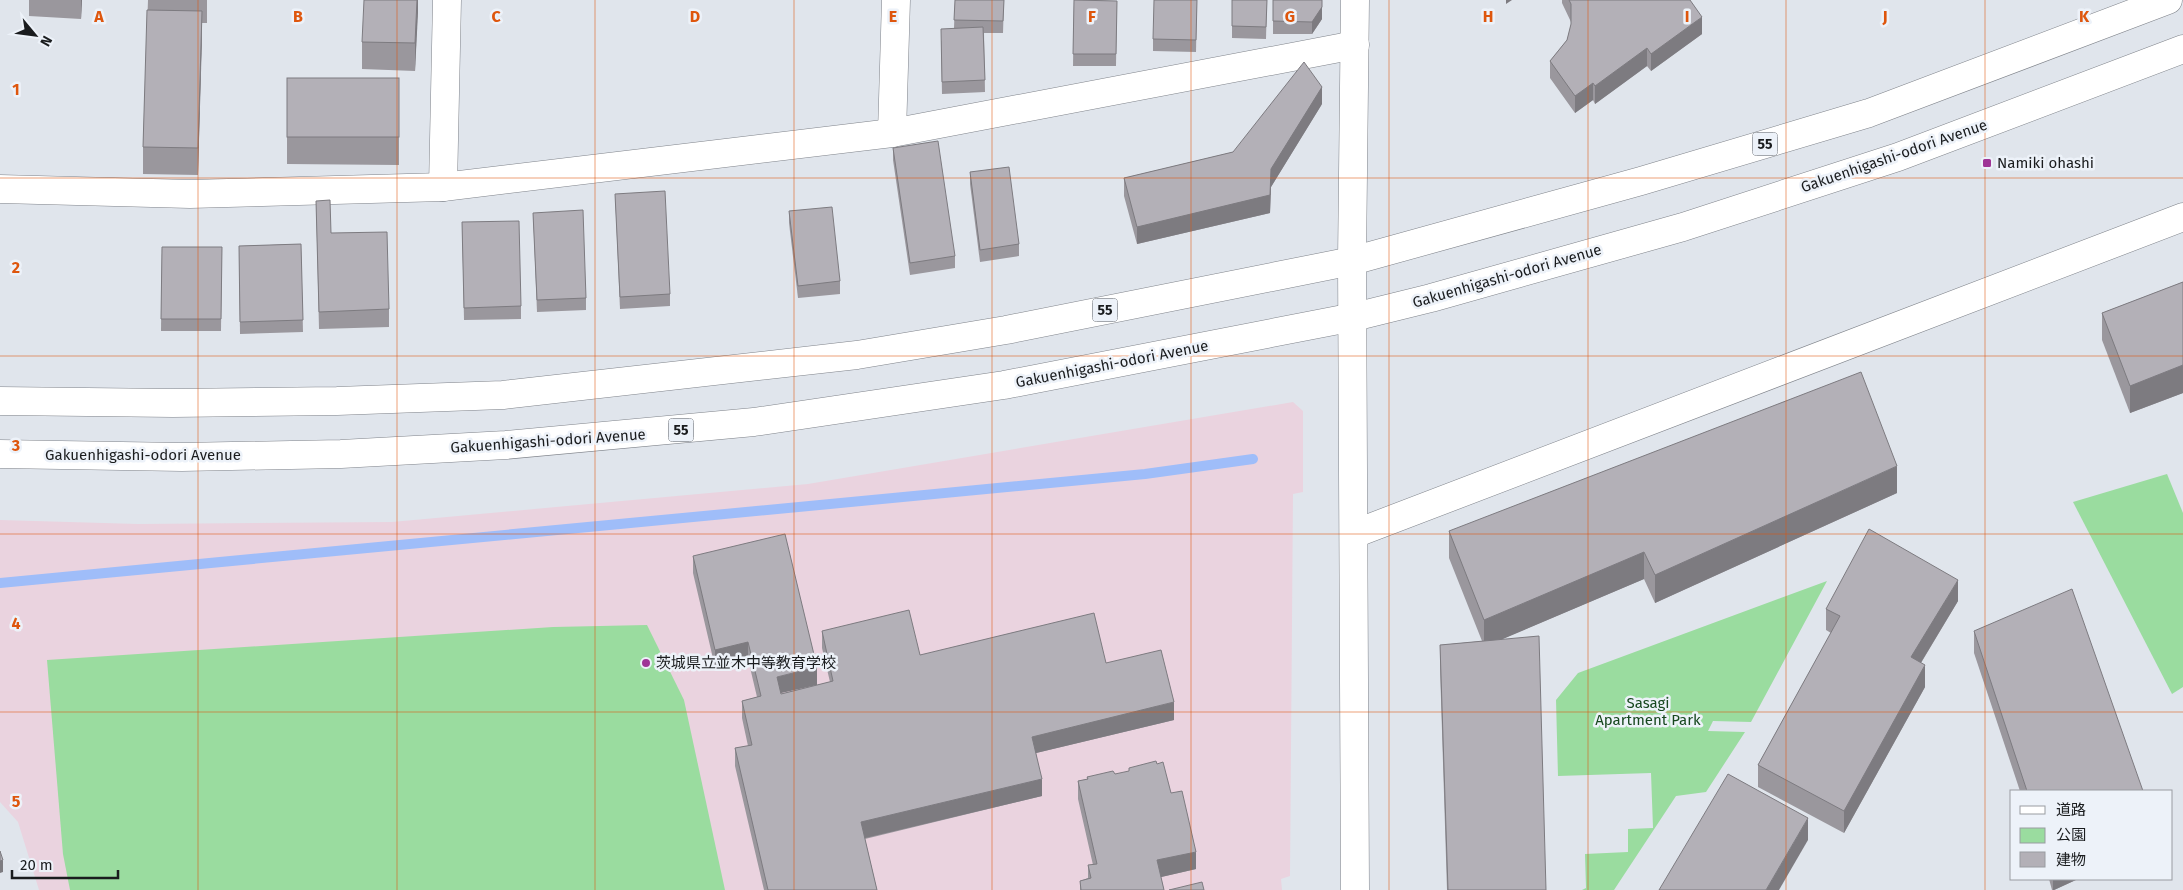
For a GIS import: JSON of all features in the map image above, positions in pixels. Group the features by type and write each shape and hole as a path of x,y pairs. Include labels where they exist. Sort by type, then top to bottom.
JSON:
{"main road":[{"path":"443,187 447,0"},
{"path":"892,133 896,0"},
{"path":"1355,0 1352,261 1354,317 1355,890"},
{"name":"55","path":"0,401 240,402 503,395 857,355 1006,330 1352,261 1641,181 1869,113 2168,0"},
{"path":"0,189 190,194 443,187 892,133 1355,45"},
{"name":"Gakuenhigashi-odori Avenue","path":"0,454 182,457 340,454 632,435 754,422 1004,385 1354,317 1431,298 1693,224 1898,157 2183,49"},
{"path":"1354,534 2183,216"}],"shaded area":[{"name":"茨城県立並木中等教育学校","path":"1293,402 1303,411 1303,492 1293,494 1290,876 1281,879 1282,890 39,890 18,822 0,802 0,520 138,524 392,522 808,484"}],"green space":[{"path":"2167,474 2183,513 2183,687 2172,694 2073,502"},
{"name":"Sasagi Apartment Park","path":"1827,581 1751,722 1713,721 1708,731 1745,732 1706,792 1676,796 1614,890 1582,890 1586,888 1585,854 1628,852 1628,829 1653,828 1651,773 1558,776 1556,700 1578,673"},
{"path":"647,625 684,700 725,890 70,890 63,854 47,660 553,627"}],"building":[{"path":"364,0 417,0 415,43 362,42"},
{"path":"955,0 1004,0 1003,21 954,20"},
{"path":"1074,0 1117,1 1116,54 1073,54"},
{"path":"1154,0 1197,0 1196,40 1153,39"},
{"path":"1232,0 1267,0 1266,27 1232,26"},
{"path":"1273,0 1322,0 1322,7 1312,22 1273,21"},
{"path":"1569,0 1690,0 1702,17 1651,54 1647,48 1595,86 1593,83 1575,96 1550,61 1567,40 1571,24 1571,4"},
{"path":"147,10 202,11 198,148 143,147"},
{"path":"983,27 985,80 942,82 941,29"},
{"path":"1304,62 1322,87 1271,169 1270,195 1137,227 1124,178 1233,152"},
{"path":"287,78 399,78 399,137 287,137"},
{"path":"938,141 955,256 910,263 893,148"},
{"path":"1009,167 1019,244 980,250 970,172"},
{"path":"665,191 670,294 620,297 615,194"},
{"path":"330,200 331,233 387,232 389,309 319,312 316,201"},
{"path":"832,207 840,281 798,286 789,211"},
{"path":"583,210 586,298 537,300 533,213"},
{"path":"519,221 521,306 464,308 462,222"},
{"path":"301,244 303,320 240,322 239,246"},
{"path":"162,247 222,247 221,319 161,319"},
{"path":"2183,282 2183,365 2130,386 2102,313"},
{"path":"1861,372 1897,466 1655,575 1644,552 1484,620 1449,531"},
{"path":"1869,529 1958,580 1911,657 1925,665 1844,811 1758,765 1840,616 1826,609"},
{"path":"785,534 817,667 777,677 781,694 833,681 822,631 909,610 920,655 1094,613 1106,663 1161,650 1174,702 1032,737 1042,779 861,822 877,890 768,890 735,748 752,745 742,701 761,696 748,642 715,650 693,556"},
{"path":"2072,589 2143,790 2027,790 1974,631"},
{"path":"1539,636 1546,890 1448,890 1440,645"},
{"path":"1156,761 1157,764 1163,762 1171,793 1182,791 1196,852 1157,860 1164,890 1081,890 1080,881 1091,878 1088,865 1097,864 1078,781 1113,771 1115,774 1129,771 1129,768"},
{"path":"1728,774 1808,818 1766,890 1659,890"},
{"path":"1202,882 1204,890 1169,890"}],"waterway":[{"path":"0,583 1145,474 1253,459"}],"place":[{"name":"Namiki ohashi","path":"1987,163"},
{"name":"茨城県立並木中等教育学校","path":"646,663"}]}
